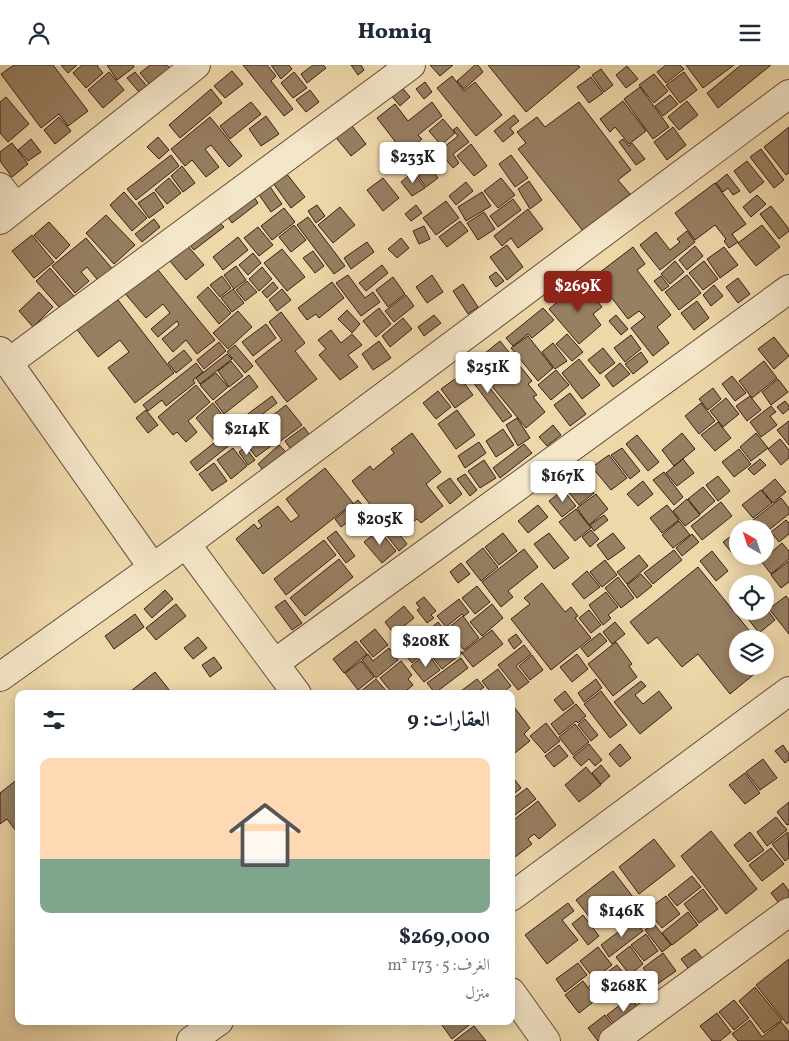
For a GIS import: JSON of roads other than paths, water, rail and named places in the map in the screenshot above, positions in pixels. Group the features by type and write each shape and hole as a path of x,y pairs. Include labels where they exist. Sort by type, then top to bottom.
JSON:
{"street":[{"path":"5,205 196,65"},
{"path":"153,567 4,357 411,65"},
{"path":"0,677 186,544 789,94"},
{"path":"275,663 789,289"},
{"path":"186,544 294,690"},
{"path":"515,894 789,691"},
{"path":"613,1041 789,912"},
{"path":"515,998 546,1041"},
{"path":"191,1041 213,1025"}]}
